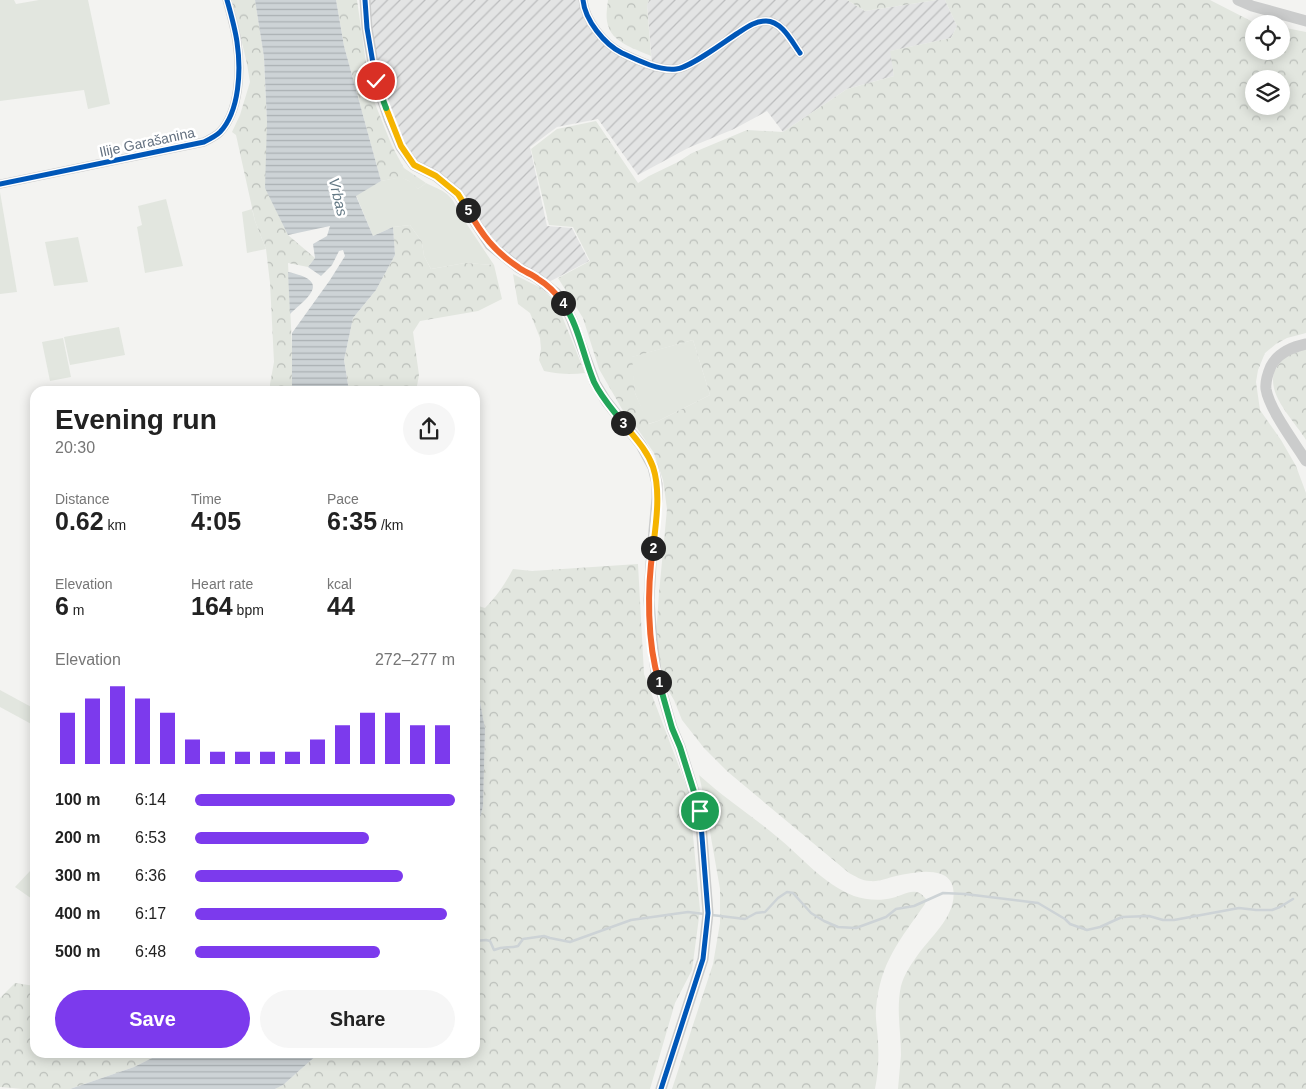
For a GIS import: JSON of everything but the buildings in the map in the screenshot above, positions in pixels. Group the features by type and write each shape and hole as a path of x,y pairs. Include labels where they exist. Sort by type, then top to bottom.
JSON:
{"street":[{"name":"Ilije Garašanina","path":"0,184 204,142 220,132 232,112 239,75 237,41 227,0"},
{"path":"365,0 367,28 376,81 389,119 401,146 414,165 436,176 458,194 490,245 519,268 538,278 556,293 572,320 595,383 606,401 641,445 653,467 658,498 649,600 652,640 656,672 670,722 700,811 707,917 703,959 661,1089"},
{"path":"583,0 593,27 613,49 640,61 665,69 678,70 693,63 754,23 767,21 777,24 784,30 800,53"},
{"path":"1238,0 1306,21"},
{"path":"1306,344 1284,352 1274,361 1268,374 1266,388 1271,403 1306,461"}],"shaded area":[{"path":"367,0 583,0 583,6 612,47 652,64 647,5 649,0 847,0 865,11 945,0 957,26 951,38 891,51 894,76 847,89 783,132 767,111 734,129 688,148 638,175 598,119 557,127 530,147 547,226 572,228 589,261 545,284 503,257 469,202 414,165 376,81"}],"green space":[{"path":"0,0 14,0 16,4 39,0 88,0 110,104 88,109 84,90 0,101"},
{"path":"232,0 255,0 264,57 267,122 288,235 315,258 308,267 288,263 292,386 270,386 274,362 270,283 266,249 255,221 236,135 232,132 240,115 250,82"},
{"path":"336,0 357,0 370,91 392,146 404,168 426,183 418,189 409,181 401,178 381,181 344,46"},
{"path":"608,0 649,0 647,5 651,56 621,42 612,33 607,21"},
{"path":"847,0 937,0 865,11"},
{"path":"945,0 1210,0 1245,18 1245,60 1290,60 1290,29 1306,32 1306,333 1287,338 1265,353 1258,370 1256,382 1260,410 1296,466 1306,493 1306,1089 898,1089 901,1055 899,1012 901,986 912,963 947,916 953,898 953,888 950,881 943,875 930,872 913,873 873,881 861,879 849,873 728,772 704,748 682,720 674,700 662,680 656,637 667,509 663,480 654,453 622,409 599,369 583,318 558,278 590,261 573,227 549,225 531,149 557,129 596,121 638,183 692,153 747,130 783,132 847,89 894,76 890,51 951,38 957,26","holes":["693,340 710,395 649,424 635,393 632,357"]},
{"path":"401,177 413,183 418,189 426,183 449,196 494,265 465,263 431,269 424,256 422,242 410,225 393,227 373,236 356,195 381,181"},
{"path":"0,192 17,292 0,294"},
{"path":"166,199 183,266 145,273 137,227 142,225 138,206"},
{"path":"252,209 266,249 247,253 242,212"},
{"path":"410,225 422,242 424,256 431,269 465,263 494,265 502,299 478,311 420,321 413,332 419,375 417,386 348,386 344,360 353,318 376,290 395,255 393,227"},
{"path":"78,237 88,282 54,286 45,242"},
{"path":"513,274 541,288 553,299 560,311 585,373 564,374 544,371 539,360 540,338 530,313 518,304"},
{"path":"119,327 125,355 70,365 64,337"},
{"path":"63,338 71,377 50,381 42,342"},
{"path":"693,340 710,395 658,421 648,424 635,393 631,357"},
{"path":"1306,349 1306,440 1280,403 1273,383 1274,373 1279,364 1287,356"},
{"path":"638,564 644,674 689,793 700,910 692,970 675,1003 650,1089 275,1089 283,1085 313,1058 480,1058 480,818 483,806 485,729 480,702 480,606 485,608 501,590 513,569 532,571"},
{"path":"0,690 30,706 30,723 0,707"},
{"path":"699,775 776,836 832,885 854,896 868,899 888,899 914,892 926,899 925,904 893,952 878,992 876,1017 878,1072 875,1089 672,1089 713,964 720,923 720,889"},
{"path":"30,871 30,898 15,887"},
{"path":"15,983 30,985 30,1058 152,1058 134,1067 70,1089 0,1087 0,998"}],"water":[{"name":"Vrbas","path":"255,0 336,0 344,46 381,181 356,196 373,236 393,227 395,255 376,290 353,318 344,360 348,386 292,386 292,333 345,256 343,250 339,251 332,265 321,276 308,267 315,258 313,244 327,236 330,226 288,235 265,188 267,122 264,57"},
{"path":"288,272 301,276 313,284 310,295 290,314"},
{"path":"480,702 485,729 483,806 480,818"},
{"path":"152,1058 313,1058 283,1085 275,1089 70,1089 134,1067"}],"waterway":[{"path":"712,915 745,919 756,913 765,912 778,898 787,892 793,893 811,913 824,921 838,927 856,928 886,917 896,909 914,906 943,893 1038,903 1070,924 1087,930 1100,927 1122,917 1149,916 1163,920 1174,920 1239,908 1272,910 1293,899"},
{"path":"480,941 490,941 494,950 518,946 523,939 544,936 570,942 631,920 688,912 704,914"}],"cycle path":[{"path":"0,184 204,142 218,133 227,123 232,113 239,77 237,42 227,0"},
{"path":"365,0 367,28 376,81 401,147 414,165 436,176 458,194 490,245 519,268 537,278 556,293 565,305 572,320 595,383 606,401 641,445 653,467 657,484 657,498 649,600 652,640 656,672 672,728 680,747 700,811 708,913 703,959 661,1089"},
{"path":"583,0 587,15 602,38 622,53 655,67 676,69 690,64 748,27 762,21 772,22 782,28 800,53"}],"route":[{"path":"376,81 389,119 401,146 414,165 436,176 458,194 490,245 519,268 538,278 556,293 572,320 595,383 606,401 641,445 653,467 658,498 649,600 656,672 672,728 680,747 700,811"}]}
